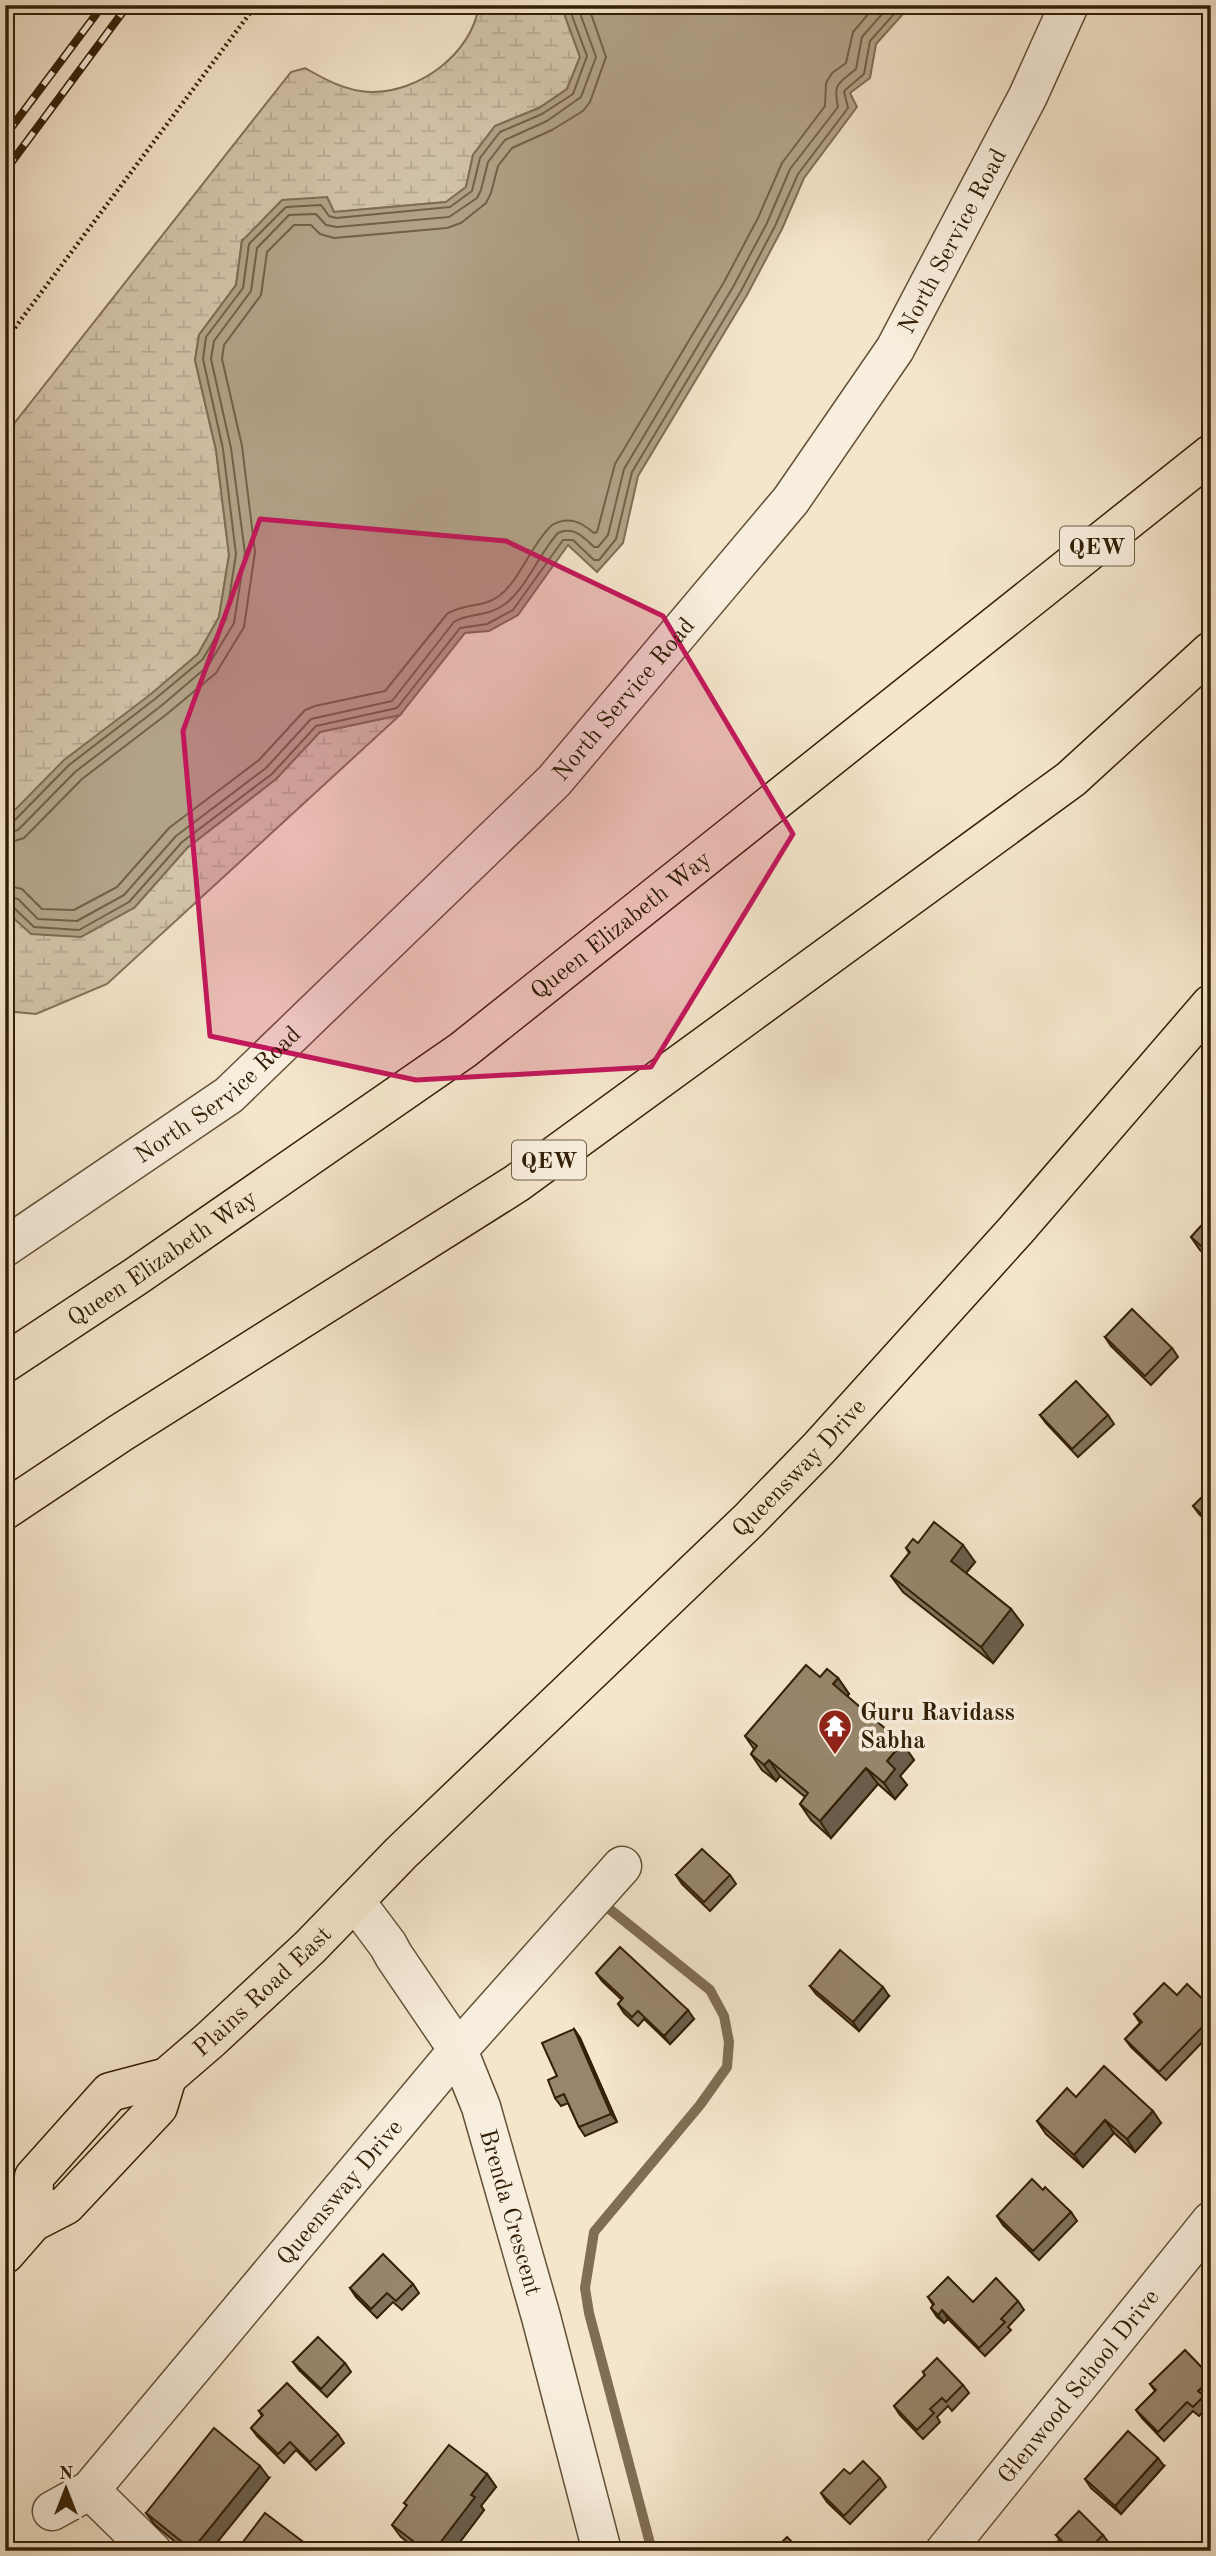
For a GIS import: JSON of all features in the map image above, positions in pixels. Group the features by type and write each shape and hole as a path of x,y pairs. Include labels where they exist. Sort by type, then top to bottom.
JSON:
{"main road":[{"path":"982,637 1211,434"},
{"name":"Queen Elizabeth Way","path":"5,1363 135,1277 463,1050 1211,454"},
{"name":"QEW","path":"5,1510 122,1432 517,1184 1071,779 1211,651"},
{"name":"Queensway Drive","path":"355,1901 401,1853 749,1520 821,1447 1016,1230 1211,1004"},
{"name":"Plains Road East","path":"5,2254 33,2222 66,2205 158,2107 167,2077 260,1993 355,1901"}],"street":[{"name":"North Service Road","path":"5,1247 229,1095 554,782 792,500 895,349 1028,96 1069,5"},
{"name":"Queensway Drive","path":"52,2511 90,2490 458,2050 622,1867"},
{"name":"Brenda Crescent","path":"355,1901 388,1945 458,2050 481,2107 602,2551"},
{"name":"Glenwood School Drive","path":"945,2551 1211,2221"},
{"path":"90,2490 152,2551"}],"path":[{"path":"5,341 256,5"}],"highlighted area":[{"path":"260,519 506,541 663,616 793,834 651,1067 416,1080 210,1036 183,731"}],"green space":[{"path":"479,5 561,5 580,57 567,89 539,108 495,126 473,155 466,187 446,202 334,212 327,197 242,240 236,285 199,335 195,360 216,450 229,555 219,617 198,654 5,820 5,435 291,72 305,68 336,84 361,91 388,91 407,86 424,78 454,54 466,39"},
{"path":"400,715 107,984 36,1014 5,1011 5,904 9,914 134,908 187,848 276,779 320,732"}],"water":[{"path":"561,5 911,5 876,44 870,78 850,93 857,107 804,178 782,229 747,295 638,476 623,543 597,572 568,545 518,615 489,631 465,633 400,715 320,732 276,779 187,848 134,908 81,937 31,934 9,914 5,904 5,820 64,760 151,694 198,654 219,617 229,555 216,450 195,360 199,335 236,285 242,241 282,200 327,197 334,212 446,202 466,187 473,155 495,126 539,108 567,89 580,57"}],"building":[{"path":"1211,1210 1211,1255 1191,1237 1209,1217 1207,1215"},
{"path":"1132,1309 1172,1348 1145,1376 1105,1337"},
{"path":"1076,1381 1108,1415 1072,1449 1040,1415"},
{"path":"1211,1490 1211,1523 1193,1506"},
{"path":"934,1522 963,1545 951,1561 1011,1609 981,1647 891,1576 910,1552 906,1548 913,1539 918,1543"},
{"name":"Guru Ravidass Sabha","path":"806,1665 820,1677 827,1669 838,1678 833,1684 902,1743 887,1761 895,1769 884,1783 866,1768 820,1821 800,1804 808,1793 769,1760 764,1765 751,1754 757,1746 745,1736"},
{"path":"702,1849 730,1875 704,1902 676,1875"},
{"path":"620,1947 688,2010 664,2036 638,2011 632,2017 618,2004 623,1998 596,1973"},
{"path":"840,1950 883,1987 853,2022 810,1986"},
{"path":"1164,1983 1177,1995 1187,1984 1211,2007 1211,2018 1159,2072 1125,2039 1142,2022 1134,2014"},
{"path":"574,2029 611,2114 579,2127 564,2094 555,2098 548,2080 557,2076 542,2043"},
{"path":"1104,2066 1153,2111 1127,2139 1105,2120 1074,2155 1037,2121 1067,2088 1076,2097"},
{"path":"1032,2179 1043,2190 1045,2187 1071,2212 1033,2251 997,2216"},
{"path":"383,2254 413,2284 396,2301 387,2293 371,2309 350,2288"},
{"path":"948,2277 973,2302 996,2278 1018,2301 1001,2319 1005,2322 979,2348 942,2310 938,2315 931,2308 934,2304 928,2297"},
{"path":"318,2337 345,2363 321,2389 293,2362"},
{"path":"1185,2350 1211,2379 1198,2391 1204,2396 1193,2407 1187,2402 1158,2432 1136,2410 1156,2390 1150,2384"},
{"path":"937,2358 963,2385 946,2402 942,2398 930,2409 934,2413 917,2430 894,2406 925,2375 923,2372"},
{"path":"287,2383 338,2434 310,2462 290,2442 278,2454 251,2428 263,2415 259,2411"},
{"path":"214,2428 260,2466 192,2550 146,2513"},
{"path":"1128,2431 1158,2458 1115,2506 1085,2479"},
{"path":"449,2445 487,2474 471,2495 475,2497 434,2551 426,2551 392,2525 407,2505 404,2503"},
{"path":"863,2461 880,2478 844,2516 821,2493 844,2469 850,2474"},
{"path":"1079,2511 1103,2535 1087,2551 1072,2551 1056,2535"},
{"path":"265,2513 310,2547 308,2551 236,2551"},
{"path":"787,2537 801,2551 766,2551 771,2546 775,2549"},
{"path":"1058,2541 1068,2551 1048,2551"},
{"path":"1038,2545 1044,2551 1032,2551"}],"waterway":[{"path":"602,1903 710,1990 724,2016 729,2042 727,2067 700,2105 594,2232 585,2288 589,2313 652,2551"}],"railway":[{"path":"5,136 103,5"},
{"path":"5,171 128,5"}],"place":[{"name":"Guru Ravidass Sabha","path":"835,1756"}]}
